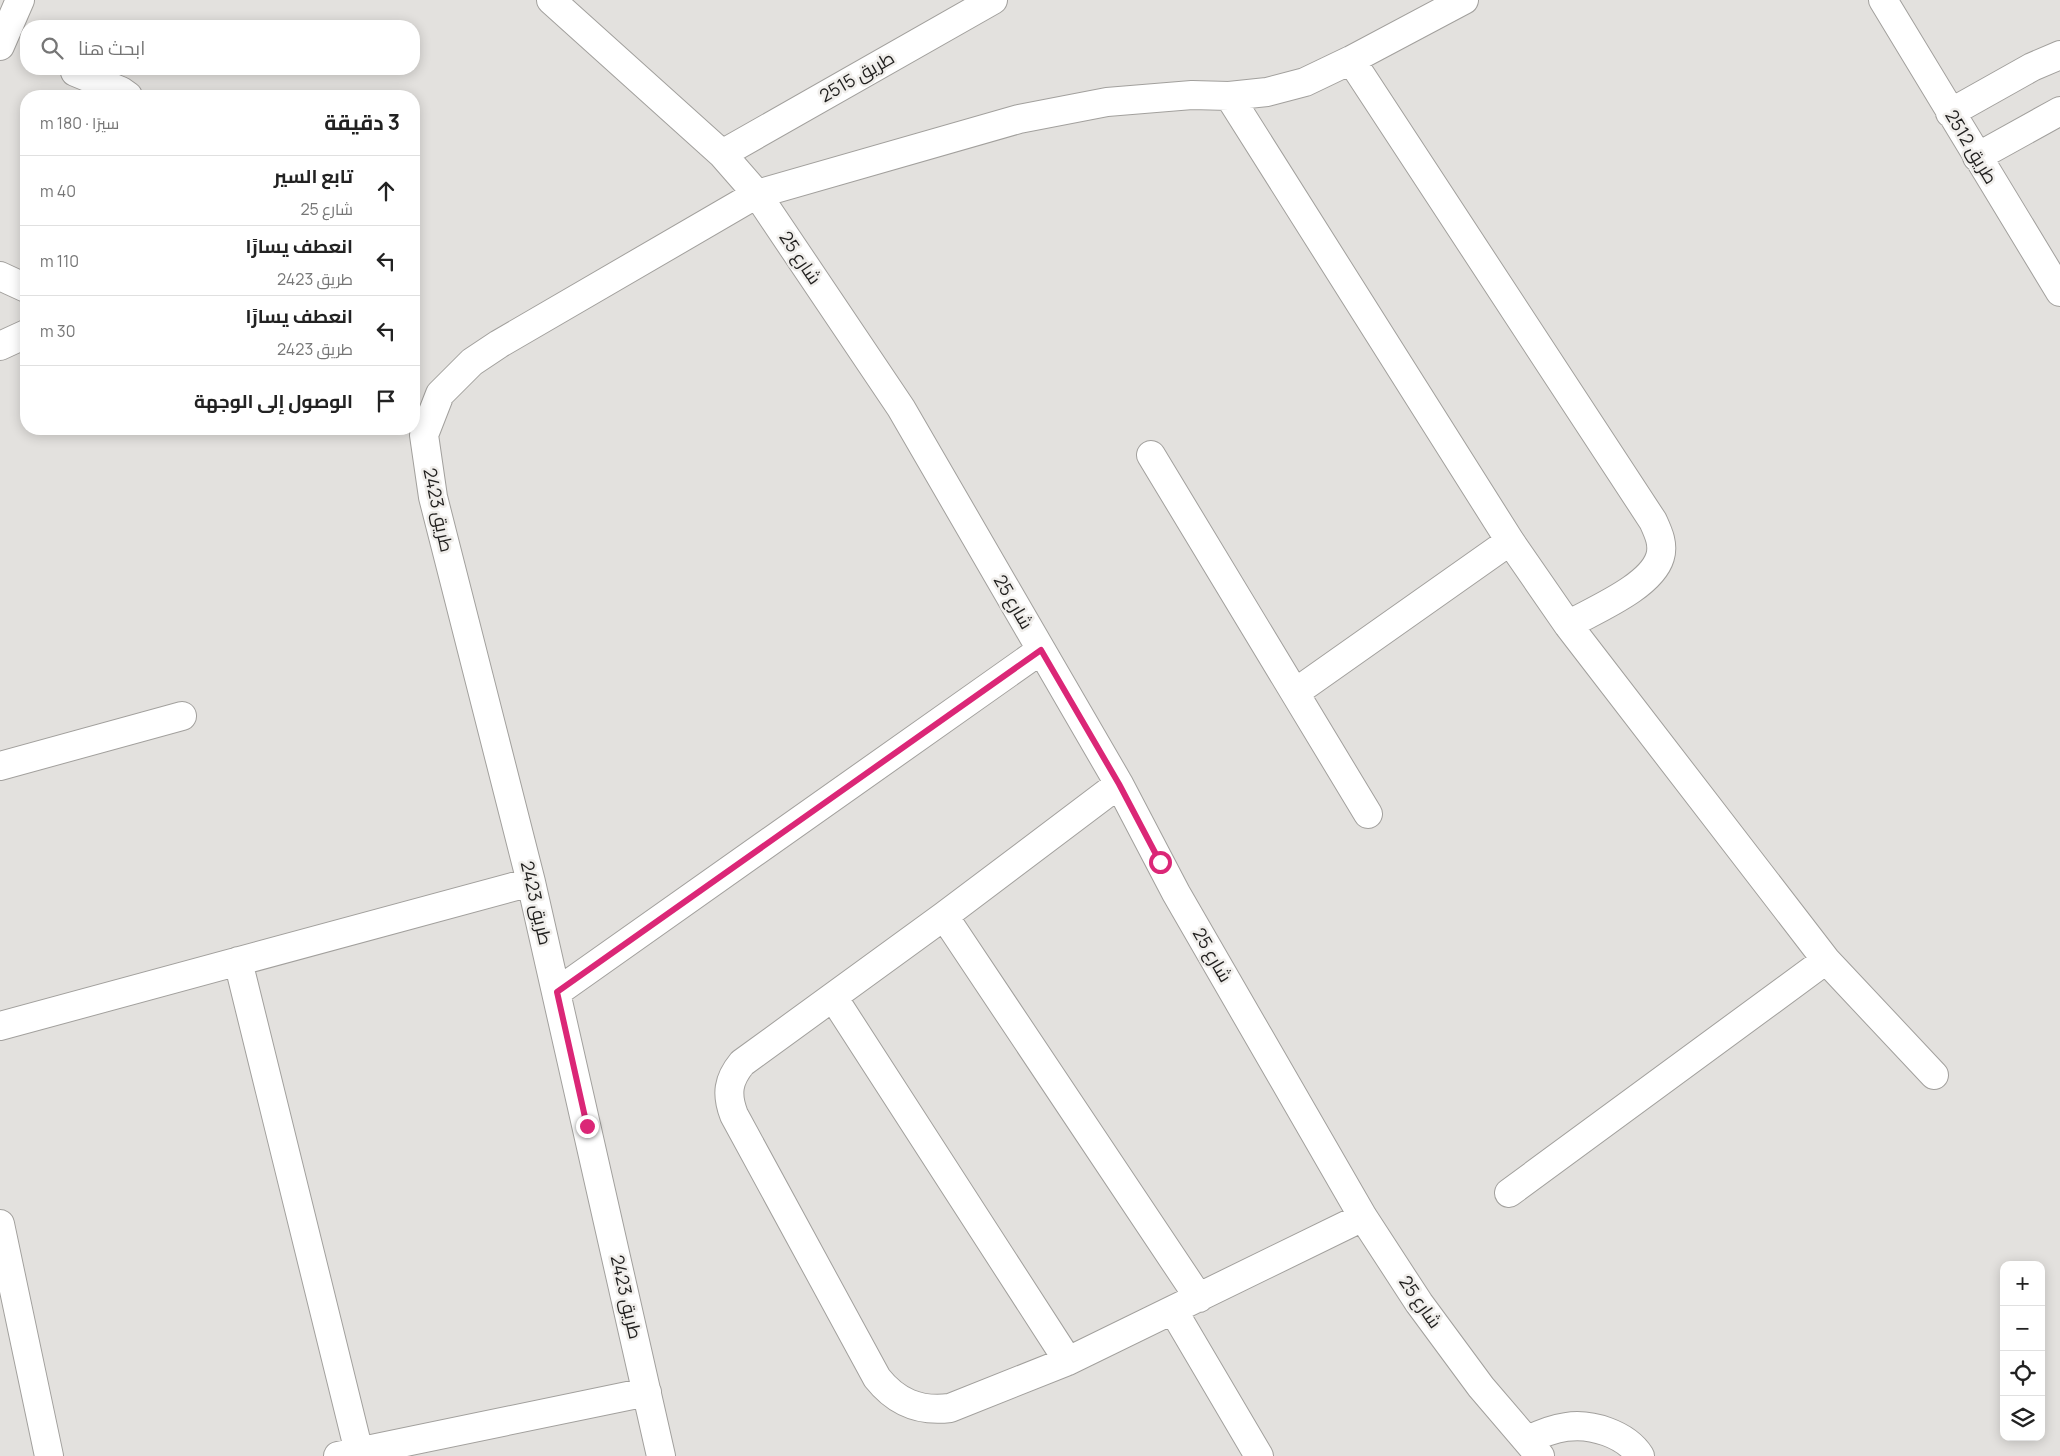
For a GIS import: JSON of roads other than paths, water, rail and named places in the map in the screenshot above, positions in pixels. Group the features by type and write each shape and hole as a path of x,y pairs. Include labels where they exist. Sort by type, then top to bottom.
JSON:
{"street":[{"path":"0,46 20,0"},
{"name":"شارع 25","path":"551,0 722,154 756,194 901,408 1119,784 1176,893 1364,1217 1419,1303 1481,1387 1534,1448"},
{"name":"طريق 2515","path":"722,154 993,0"},
{"name":"طريق 2423","path":"661,1456 531,882 433,496 424,435 440,394 472,362 756,194 1019,119 1107,102 1192,95 1229,96 1267,92 1305,82 1351,60 1464,0"},
{"name":"طريق 2512","path":"1883,0 2060,292"},
{"path":"1950,113 2039,64 2060,55"},
{"path":"1351,60 1652,520 1661,538 1661,556 1652,574 1638,585 1568,625"},
{"path":"82,75 120,90"},
{"path":"1229,96 1510,541 1568,625 1826,960 1934,1075"},
{"path":"1977,157 2060,110"},
{"path":"0,276 20,285"},
{"path":"0,346 20,337"},
{"path":"1151,455 1368,814"},
{"path":"1296,692 1510,541"},
{"path":"557,992 1041,650"},
{"path":"0,766 182,716"},
{"path":"1119,784 944,916 742,1062 730,1082 728,1093 734,1115 877,1378 891,1393 908,1405 936,1410 950,1408 1068,1361 1364,1217"},
{"path":"0,1026 531,882"},
{"path":"944,916 1199,1298"},
{"path":"1509,1193 1826,960"},
{"path":"238,962 348,1454 647,1392"},
{"path":"833,997 1068,1361"},
{"path":"0,1224 49,1456"},
{"path":"1173,1310 1259,1456"},
{"path":"1534,1448 1549,1430 1567,1426 1586,1427 1604,1431 1621,1439 1637,1450 1640,1456"}]}
